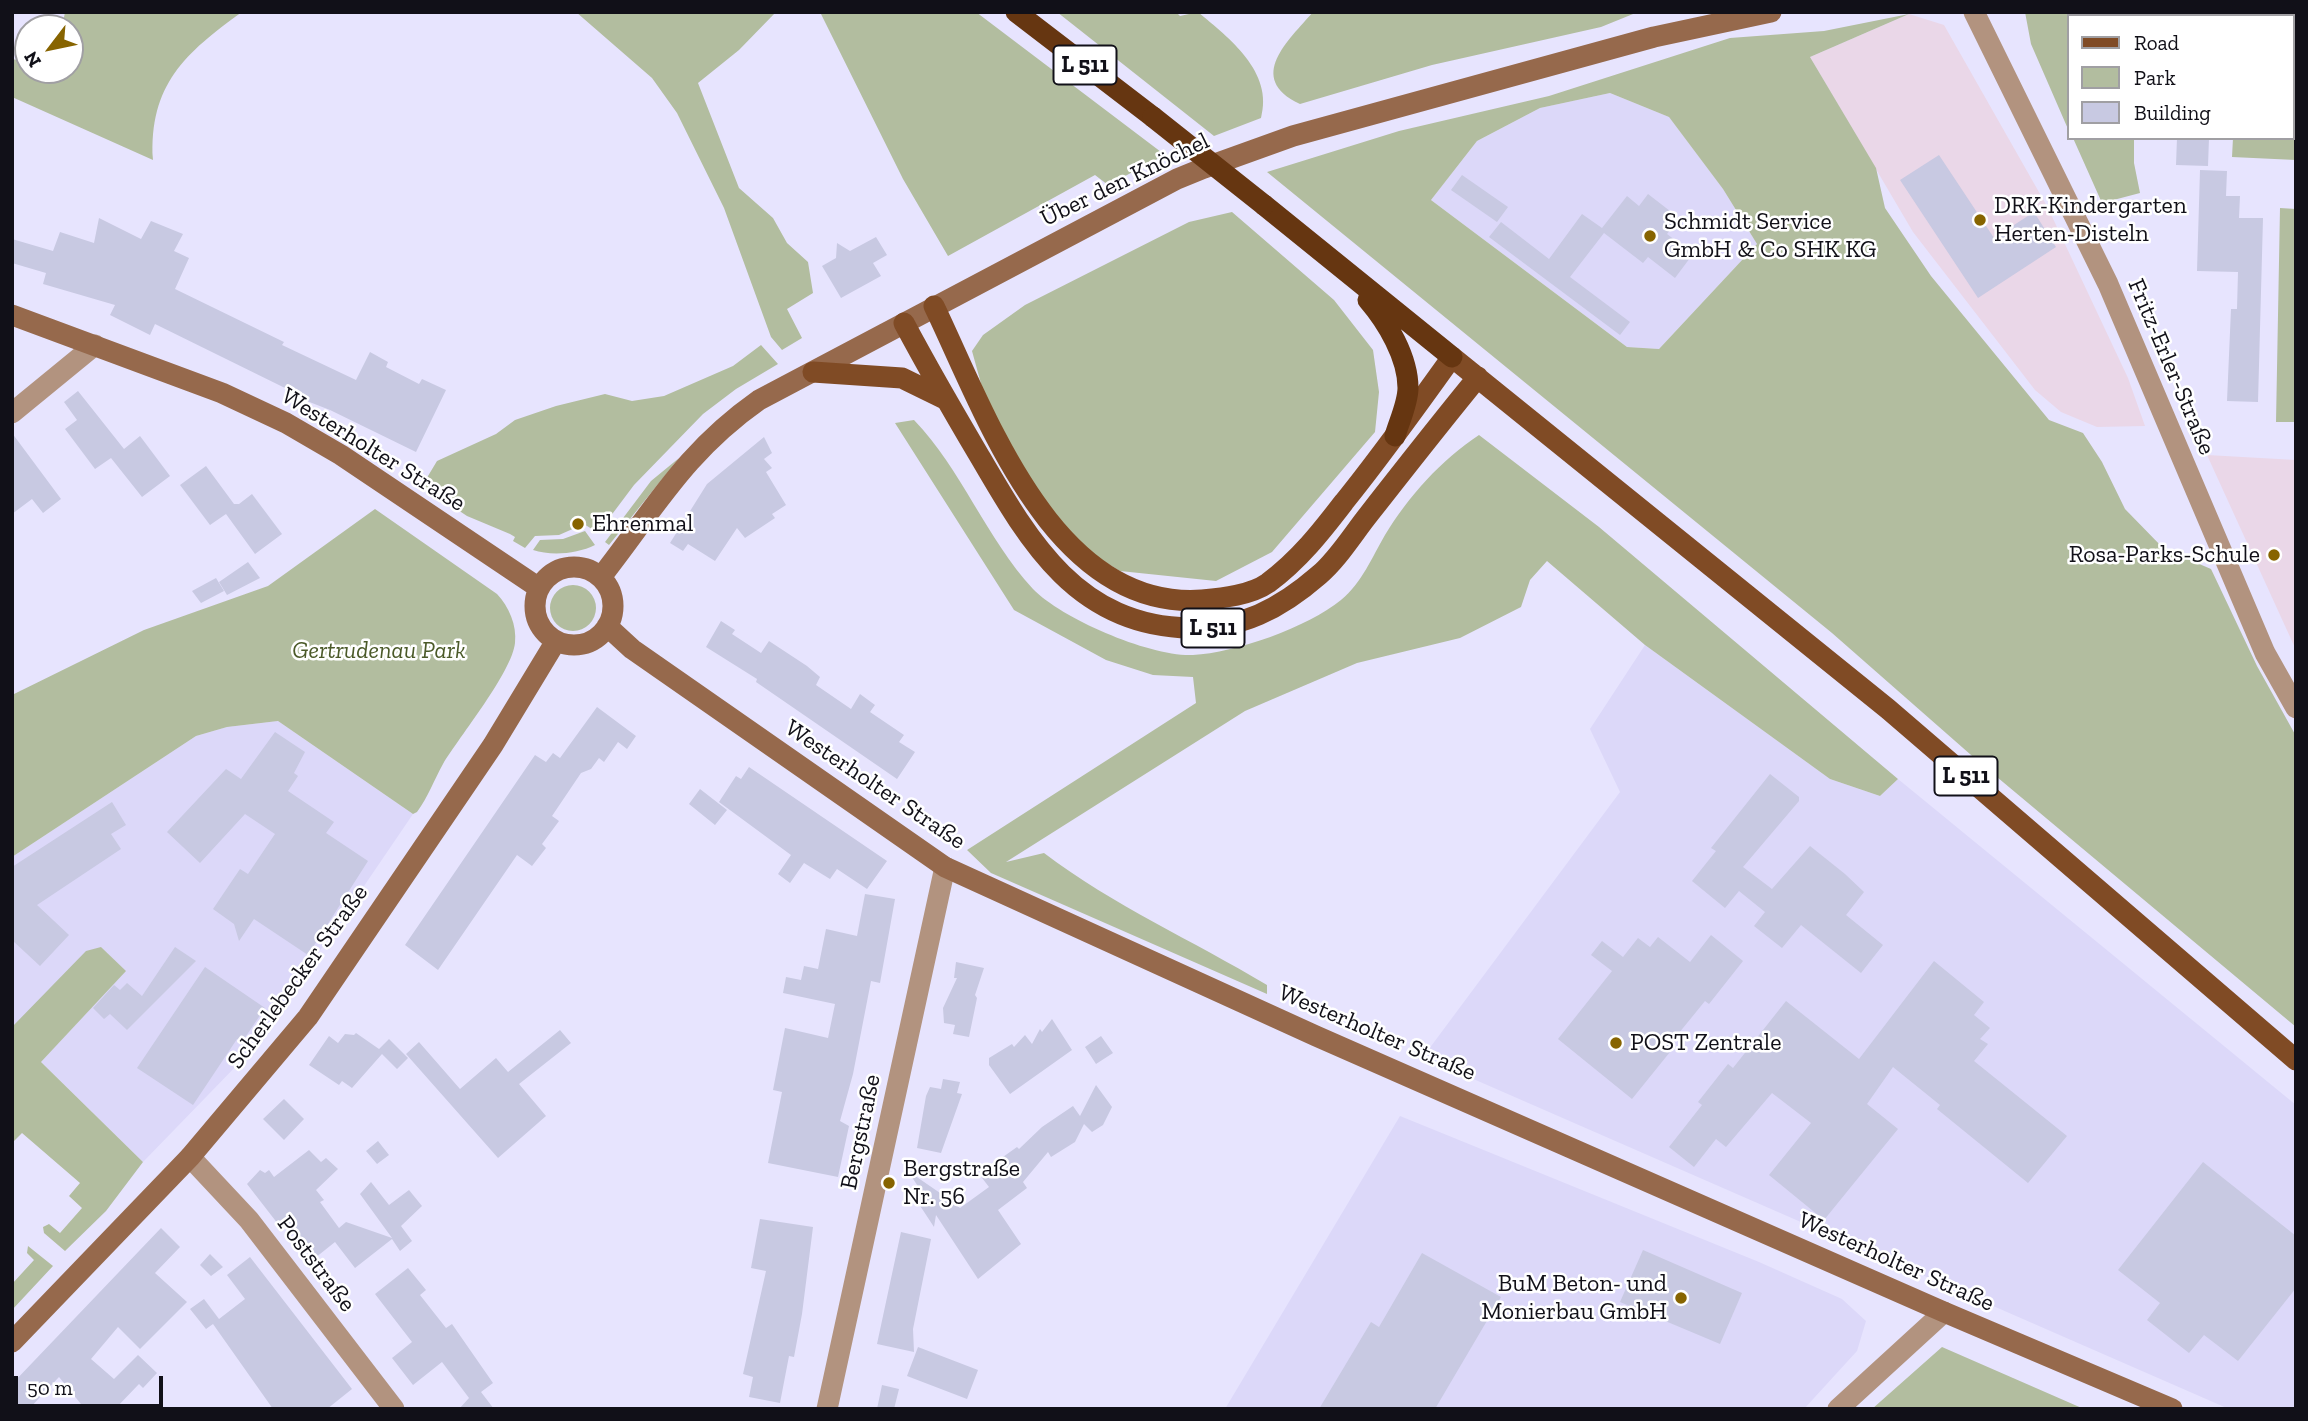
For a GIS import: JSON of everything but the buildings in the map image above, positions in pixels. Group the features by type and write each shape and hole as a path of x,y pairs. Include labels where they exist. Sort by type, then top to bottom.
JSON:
{"highway":[{"name":"L 511","path":"1016,12 1153,117 1452,357"},
{"name":"L 511","path":"1336,264 1380,314 1402,361 1408,389 1395,436"}],"main road":[{"name":"L 511","path":"934,306 996,435 1050,525 1077,554 1109,576 1141,593 1186,601 1226,598 1265,585 1303,554 1395,436 1452,357 1888,709 2296,1060"},
{"name":"L 511","path":"904,323 1012,514 1058,573 1102,606 1138,621 1173,628 1213,628 1248,620 1281,605 1321,573 1478,376"},
{"path":"813,372 902,378 947,400"}],"street":[{"name":"Über den Knöchel","path":"601,577 670,482 722,426 759,400 1177,179 1293,136 1654,37 1770,12"},
{"name":"Fritz-Erler-Straße","path":"1973,12 2108,284 2265,653 2296,708"},
{"name":"Westerholter Straße","path":"12,315 222,393 286,423 341,455 539,588"},
{"path":"12,413 95,345"},
{"path":"560,570 589,570 601,577 612,595 611,616 607,626 590,641 567,645 556,641 539,624 536,612 539,588 560,570"},
{"name":"Westerholter Straße","path":"607,626 632,649 945,867 1232,999 1944,1312 2172,1409"},
{"name":"Scherlebecker Straße","path":"12,1342 190,1157 308,1017 493,745 556,641"},
{"name":"Bergstraße","path":"827,1409 945,867"},
{"name":"Poststraße","path":"190,1157 249,1220 394,1409"},
{"path":"1838,1409 1944,1312"}],"shaded area":[{"name":"DRK-Kindergarten Herten-Disteln","path":"1909,14 1944,25 2048,208 2128,378 2145,426 2097,427 2061,412 2035,390 1913,232 1810,57"},
{"path":"1610,93 1669,117 1723,189 1757,244 1659,349 1627,347 1431,200 1477,141 1540,108"},
{"name":"Rosa-Parks-Schule","path":"2207,455 2296,460 2296,650"},
{"path":"1645,645 1830,779 1880,796 1898,779 2296,1105 2296,1409 2229,1409 1423,1057 1620,792 1590,729"},
{"path":"278,721 413,814 279,1011 240,1062 143,1162 41,1062 125,971 101,947 12,1027 12,857 196,736 227,727"},
{"path":"1400,1116 1759,1262 1842,1299 1866,1321 1857,1351 1804,1409 1225,1409"}],"green space":[{"path":"242,12 188,57 164,91 153,134 153,160 12,97 12,59 14,84 84,84 84,14 65,14"},
{"path":"576,12 776,12 739,50 698,83 739,188 773,218 787,243 808,262 813,293 787,309 802,338 782,350 771,337 724,208 677,113 652,78"},
{"path":"820,12 976,12 1165,155 1108,185 1095,175 948,256 903,179"},
{"path":"1057,12 1176,12 1180,16 1198,12 1235,45 1255,71 1263,101 1261,118 1214,136"},
{"path":"1313,12 1638,12 1601,27 1432,65 1300,104 1284,94 1275,83 1274,71 1284,47"},
{"path":"2025,12 2189,12 2066,14 2066,124 2031,44"},
{"path":"2296,12 2296,160 2232,157 2233,140 2294,140 2294,14 2193,14"},
{"path":"1909,14 1810,57 1876,168 1885,208 1931,276 2049,420 2083,433 2102,462 2125,509 2164,549 2211,569 2257,666 2296,736 2296,1027 1979,762 1832,633 1267,172 1399,131 1549,96 1730,38 1824,31","holes":["1610,93 1669,117 1723,189 1757,244 1659,349 1627,347 1431,200 1477,141 1540,108"]},
{"path":"2074,140 2134,140 2134,163 2140,193 2102,203"},
{"path":"2280,208 2296,209 2296,422 2276,422"},
{"path":"1232,212 1334,300 1373,350 1379,392 1375,432 1272,552 1216,581 1120,571 1092,554 1063,529 1039,495 985,398 972,351 983,335 1025,305 1189,222"},
{"path":"761,345 778,364 736,389 703,414 634,485 598,533 584,524 559,535 535,536 525,548 513,541 515,537 467,516 422,486 437,461 496,434 515,420 605,394 632,401 664,396 733,366"},
{"path":"914,420 946,460 1016,569 1046,601 1085,624 1132,643 1154,650 1193,655 1229,649 1270,637 1310,620 1341,600 1361,578 1385,535 1415,493 1452,455 1479,435 1599,527 1898,779 1880,796 1830,779 1645,645 1547,561 1530,580 1521,607 1460,638 1357,663 1245,711 1006,862 1044,853 1098,890 1267,985 1267,994 991,873 967,850 1196,703 1193,677 1153,675 1106,660 1014,610 895,423"},
{"path":"679,458 609,545 605,542 651,481"},
{"name":"Gertrudenau Park","path":"375,509 497,594 508,610 515,630 512,655 505,670 443,764 417,812 413,814 278,721 227,727 196,736 12,857 12,695 144,630 268,586"},
{"path":"585,531 595,545 564,553 533,550 540,540 563,539"},
{"path":"573,585 589,592 596,608 589,624 573,631 557,624 550,608 557,592"},
{"path":"101,947 126,971 41,1062 143,1162 106,1211 65,1251 44,1233 43,1227 49,1224 60,1233 82,1208 69,1196 80,1183 22,1133 12,1143 12,1027 86,951"},
{"path":"28,1246 53,1266 12,1310 12,1284 34,1260 27,1253"},
{"path":"1942,1347 2084,1409 1872,1409"}],"place":[{"name":"DRK-Kindergarten Herten-Disteln","path":"1980,220"},
{"name":"Schmidt Service GmbH & Co SHK KG","path":"1650,236"},
{"name":"Ehrenmal","path":"578,524"},
{"name":"Rosa-Parks-Schule","path":"2274,555"},
{"name":"POST Zentrale","path":"1616,1043"},
{"name":"Bergstraße Nr. 56","path":"889,1183"},
{"name":"BuM Beton- und Monierbau GmbH","path":"1681,1298"}]}
